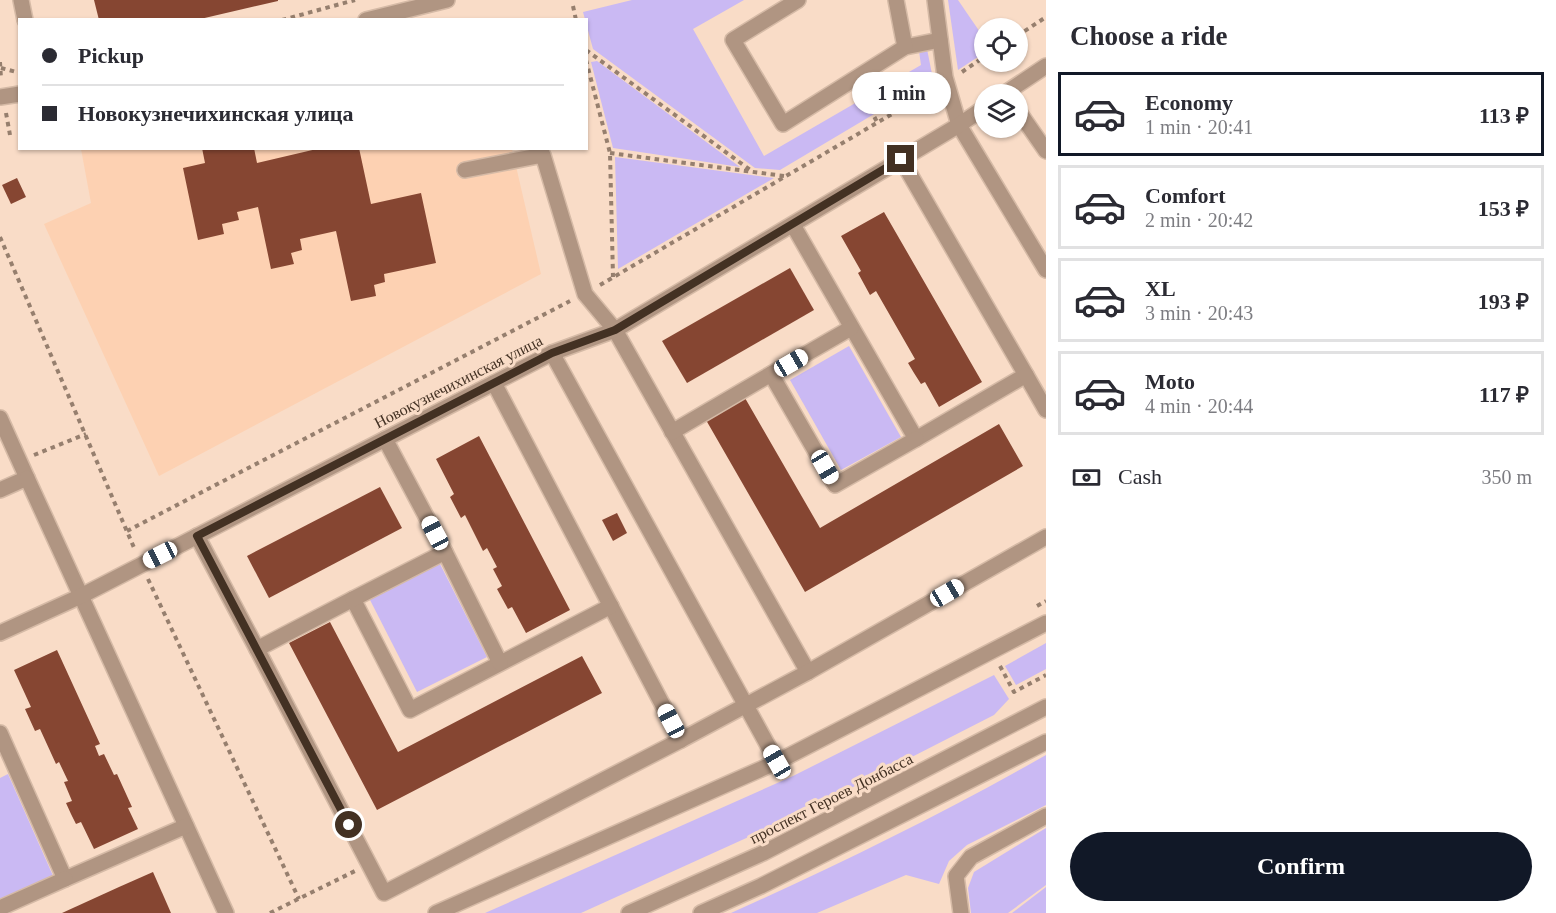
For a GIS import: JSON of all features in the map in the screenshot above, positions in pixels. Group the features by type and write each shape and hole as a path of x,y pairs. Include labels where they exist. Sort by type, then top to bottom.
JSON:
{"street":[{"path":"21,0 25,18"},
{"path":"372,18 412,4 447,0"},
{"path":"798,0 734,40 783,124 905,47 940,40"},
{"path":"896,0 905,47"},
{"path":"934,0 947,81 959,125 1046,270"},
{"path":"1020,84 1046,66"},
{"path":"0,97 18,94"},
{"name":"Новокузнечихинская улица","path":"0,633 81,596 552,353 615,330 974,115"},
{"path":"1028,125 1046,151"},
{"path":"465,170 543,155 585,294 615,330 808,672"},
{"path":"901,159 1046,410"},
{"path":"793,225 916,439"},
{"path":"672,432 851,328"},
{"path":"552,353 777,762"},
{"path":"771,374 835,485 1026,375"},
{"path":"494,383 681,740"},
{"path":"0,418 225,913"},
{"path":"385,439 500,663"},
{"path":"0,490 27,478"},
{"path":"197,536 384,894 808,672 1046,537"},
{"path":"257,649 445,552"},
{"path":"353,599 410,710 610,606"},
{"path":"436,913 777,762 1046,623"},
{"name":"проспект Героев Донбасса","path":"629,913 763,853 1046,707"},
{"path":"0,733 7,766 65,879"},
{"path":"701,913 761,886 1046,742"},
{"path":"961,913 956,876 970,857 1046,816"},
{"path":"0,908 186,826"}],"path":[{"path":"289,18 355,0"},
{"path":"573,6 576,18"},
{"path":"1028,29 1046,17"},
{"path":"588,51 753,172"},
{"path":"127,531 585,294 974,63"},
{"path":"0,68 18,72"},
{"path":"588,68 610,153 613,277"},
{"path":"855,79 877,122"},
{"path":"610,153 785,177"},
{"path":"20,461 86,434"},
{"path":"270,913 369,864"}],"shaded area":[{"path":"632,0 744,0 693,29 764,156 921,65 919,51 927,49 933,79 780,170 755,168 593,49 588,30 588,18 585,18 583,12"},
{"path":"948,0 958,0 974,23 974,60 958,70"},
{"path":"597,61 740,167 613,148 591,62"},
{"path":"81,150 512,150 541,274 159,476 44,224 91,203"},
{"path":"615,157 774,178 618,269"},
{"path":"849,346 901,437 841,470 790,380"},
{"path":"439,562 487,657 417,692 369,598"},
{"path":"1046,643 1046,669 1016,685 1005,666"},
{"path":"994,675 1009,699 994,715 810,809 581,913 485,913 793,776"},
{"path":"1046,755 1046,805 967,845 949,861 939,884 906,875 817,913 731,913 890,838"},
{"path":"8,774 54,878 0,902 0,778"},
{"path":"1046,828 1046,885 1008,913 971,913 968,888 974,872"},
{"path":"1046,887 1046,913 1012,913"}],"building":[{"path":"94,0 278,0 205,18 98,18"},
{"path":"202,150 254,150 257,163 312,150 359,150 371,204 421,193 436,263 384,274 385,282 374,285 376,296 351,301 336,231 300,239 302,250 291,253 294,264 271,269 258,207 237,212 239,220 222,224 224,234 198,240 183,168 205,163"},
{"path":"17,178 26,197 11,204 2,185"},
{"path":"884,212 982,382 939,407 925,382 921,384 908,363 915,359 876,291 870,295 858,273 861,271 841,236"},
{"path":"790,268 814,310 687,383 662,341"},
{"path":"745,398 820,528 999,424 1023,466 805,592 706,420"},
{"path":"479,436 570,610 526,633 512,607 508,609 497,589 502,586 493,569 497,567 487,548 483,551 465,515 461,518 450,497 454,494 436,459"},
{"path":"380,487 402,528 269,598 247,556"},
{"path":"617,513 627,533 613,541 602,520"},
{"path":"330,622 398,752 582,656 602,693 377,810 289,643"},
{"path":"57,650 100,744 95,746 99,756 104,754 114,775 117,774 132,807 128,808 138,829 94,849 81,822 76,824 66,803 72,801 64,782 68,781 59,762 56,764 40,729 35,731 25,709 31,707 14,670"},
{"path":"153,872 171,913 62,913 119,887"}],"route":[{"path":"349,825 197,536 552,353 615,330 901,159"}]}
